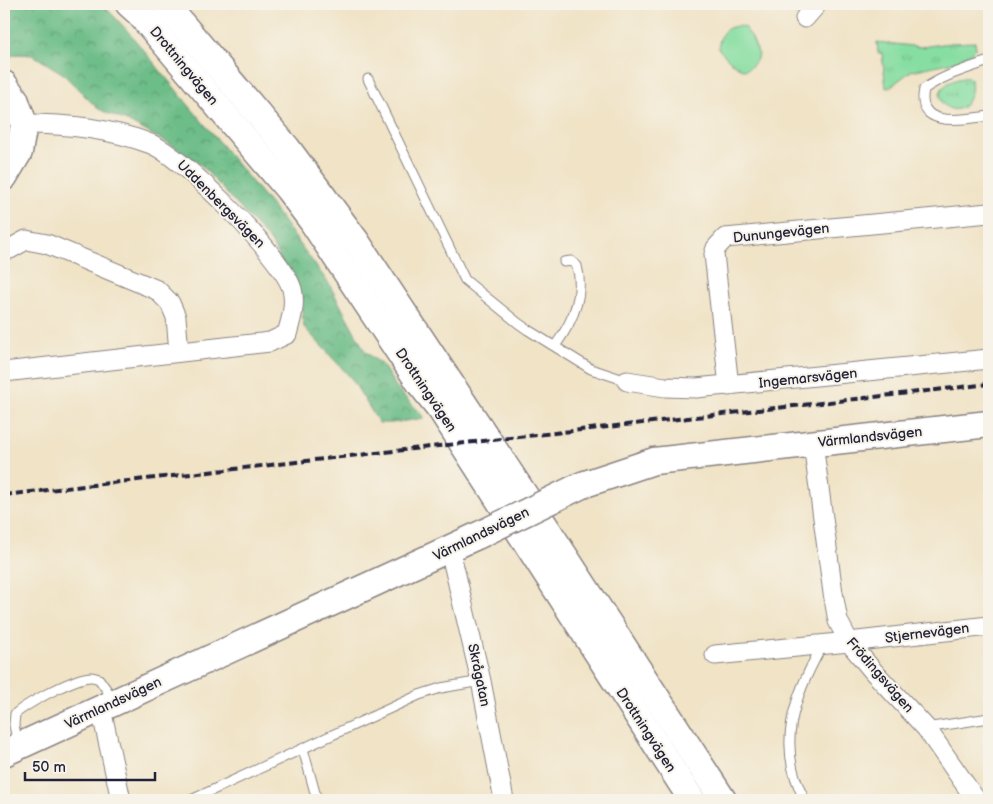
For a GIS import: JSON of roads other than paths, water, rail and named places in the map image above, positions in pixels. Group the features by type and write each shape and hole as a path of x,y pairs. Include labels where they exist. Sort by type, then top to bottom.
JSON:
{"main road":[{"name":"Drottningvägen","path":"129,4 288,189 312,221 421,385 441,410 692,800"},
{"name":"Drottningvägen","path":"165,4 287,148 356,241 549,532 723,800"},
{"path":"4,84 15,99 24,124 19,152 4,177"},
{"name":"Värmlandsvägen","path":"11,750 450,550 594,480 654,462 989,424"}],"street":[{"path":"805,18 818,4"},
{"name":"Uddenbergsvägen","path":"4,372 270,342 287,334 293,310 292,289 282,269 263,244 192,172 173,156 152,144 93,128 61,124 24,124"},
{"name":"Dunungevägen","path":"729,386 714,254 716,248 725,238 989,213"},
{"path":"10,249 26,240 47,244 157,290 170,303 176,317 180,352"},
{"name":"Ingemarsvägen","path":"627,381 665,388 729,386 989,359"},
{"name":"Frödingsvägen","path":"813,443 838,621 849,642 926,728 976,800"},
{"name":"Skrågatan","path":"450,550 481,681 504,800"},
{"name":"Stjernevägen","path":"715,655 989,626"},
{"path":"108,705 121,800"}],"lane":[{"path":"989,61 935,81 924,89 922,100 926,109 934,117 948,121 989,116"},
{"path":"368,79 465,280 518,324 591,369 627,381"},
{"path":"555,346 568,328 574,314 580,283 577,266 570,261 564,262"},
{"path":"805,800 793,773 790,729 799,693 823,644"},
{"path":"11,750 15,714 25,705 75,681 91,677 99,679 107,688 108,705"},
{"path":"191,800 419,695 442,688 481,681"},
{"path":"926,728 989,718"},
{"path":"304,749 317,800"}],"railway":[{"path":"4,495 989,384"}]}
